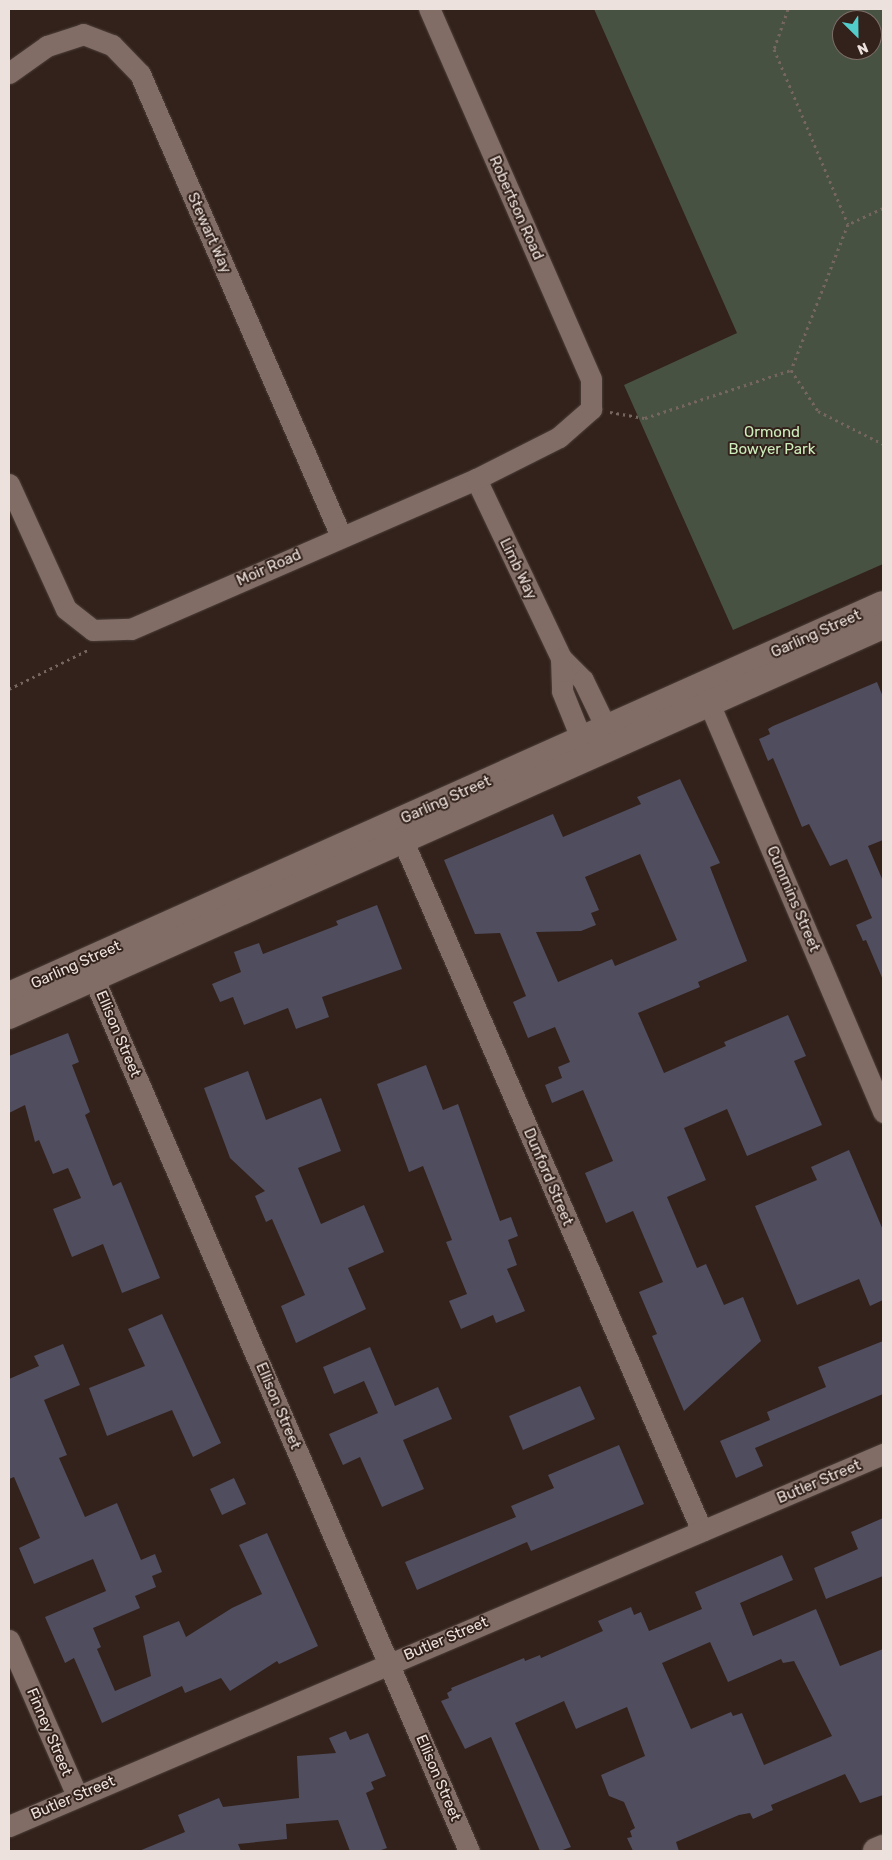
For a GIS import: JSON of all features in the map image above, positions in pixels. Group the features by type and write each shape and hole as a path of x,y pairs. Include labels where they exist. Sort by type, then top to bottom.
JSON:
{"street":[{"name":"Robertson Road","path":"429,9 591,380 592,409"},
{"name":"Stewart Way","path":"9,73 47,46 83,34 112,44 140,74 341,536"},
{"name":"Moir Road","path":"9,484 66,609 93,630 131,629 341,536 476,480 559,437 592,409"},
{"name":"Limb Way","path":"476,480 561,658 584,680 610,736"},
{"name":"Garling Street","path":"706,694 883,604"},
{"name":"Garling Street","path":"9,1016 90,970 584,747 706,694 883,626"},
{"name":"Limb Way","path":"561,658 562,691 584,747"},
{"name":"Cummins Street","path":"706,694 883,1112"},
{"name":"Dunford Street","path":"398,832 702,1531"},
{"name":"Garling Street","path":"9,996 90,970"},
{"name":"Ellison Street","path":"90,970 469,1851"},
{"name":"Butler Street","path":"9,1826 883,1454"},
{"name":"Finney Street","path":"9,1640 76,1796"},
{"path":"876,1851 883,1848"}],"path":[{"path":"788,9 774,49 848,224 792,370"},
{"path":"848,224 883,208"},
{"path":"592,409 645,418 792,370"},
{"path":"792,370 818,411 883,444"},
{"path":"9,689 90,650"}],"green space":[{"name":"Ormond Bowyer Park","path":"594,9 883,9 883,564 733,630 624,385 737,333"}],"building":[{"path":"877,682 883,697 883,840 868,846 883,881 883,980 866,940 863,941 856,925 872,918 847,859 830,866 809,824 802,827 773,758 768,761 759,739 770,734 768,729 773,726"},
{"path":"680,779 720,863 710,867 747,961 698,982 700,987 638,1013 664,1073 726,1046 724,1042 788,1015 806,1056 794,1061 822,1125 747,1156 727,1109 684,1128 706,1180 667,1197 697,1268 706,1264 724,1305 743,1297 761,1341 684,1411 652,1336 657,1334 639,1292 663,1282 633,1211 606,1223 585,1173 613,1161 583,1090 552,1103 545,1085 562,1078 558,1067 570,1062 555,1027 528,1038 513,1002 526,996 500,933 475,934 444,860 553,814 563,837 641,804 637,797","holes":["640,854 677,940 615,966 612,959 558,982 536,932 581,931 596,925 591,913 599,910 585,877"]},
{"path":"377,905 402,969 322,997 329,1017 296,1029 288,1008 244,1025 233,997 220,1002 212,984 241,972 234,952 259,943 263,954 338,925 336,921"},
{"path":"68,1033 79,1062 72,1065 90,1112 85,1115 113,1186 121,1182 160,1278 122,1293 103,1244 72,1257 53,1209 81,1198 68,1168 53,1174 39,1140 35,1142 25,1105 9,1113 9,1056"},
{"path":"426,1065 443,1110 458,1104 500,1221 511,1217 518,1236 508,1240 517,1265 507,1269 525,1311 496,1323 493,1315 461,1329 449,1301 467,1294 446,1242 452,1240 423,1166 409,1172 377,1084"},
{"path":"248,1071 266,1120 321,1098 341,1151 298,1168 321,1224 364,1205 384,1252 348,1268 366,1309 296,1343 281,1306 305,1295 272,1219 266,1222 255,1196 265,1191 230,1158 204,1088"},
{"path":"849,1150 883,1230 883,1300 870,1306 859,1279 797,1305 755,1206 817,1180 811,1167"},
{"path":"162,1314 221,1443 193,1457 172,1410 107,1436 89,1388 145,1366 128,1329"},
{"path":"883,1341 883,1394 755,1448 763,1466 736,1478 720,1441 770,1420 767,1412 826,1387 818,1367"},
{"path":"63,1344 80,1385 44,1400 67,1455 59,1458 85,1517 117,1503 141,1560 155,1554 162,1572 152,1576 156,1587 135,1596 140,1608 93,1628 101,1647 97,1649 115,1691 151,1676 143,1636 179,1621 186,1637 232,1608 262,1594 239,1545 267,1533 318,1646 279,1664 277,1661 230,1691 221,1678 185,1693 182,1686 102,1723 74,1658 65,1663 45,1617 106,1591 93,1559 34,1584 19,1548 40,1538 14,1477 9,1479 9,1379 39,1366 34,1356"},
{"path":"370,1347 395,1406 438,1387 452,1419 403,1440 424,1489 382,1507 360,1457 343,1465 329,1434 378,1413 364,1381 334,1394 323,1367"},
{"path":"580,1386 595,1419 523,1450 509,1416"},
{"path":"619,1445 644,1504 531,1551 527,1542 417,1590 405,1562 516,1517 511,1506 554,1488 548,1475"},
{"path":"234,1478 246,1504 222,1515 210,1489"},
{"path":"883,1518 883,1576 826,1599 814,1568 858,1549 851,1532"},
{"path":"782,1555 793,1580 740,1603 753,1636 816,1609 840,1666 883,1649 883,1795 860,1803 845,1774 771,1805 773,1810 753,1819 750,1813 739,1815 676,1842 679,1851 633,1851 627,1838 632,1837 630,1831 635,1828 624,1802 609,1796 601,1775 645,1756 627,1707 576,1729 564,1701 515,1723 571,1847 560,1851 540,1851 491,1737 465,1749 441,1701 449,1698 447,1693 452,1690 451,1688 524,1658 525,1661 540,1655 541,1658 603,1631 598,1621 631,1607 634,1615 641,1612 649,1631 702,1609 695,1592","holes":["710,1642 728,1682 781,1659 783,1663 794,1661 832,1736 764,1765 742,1713 733,1716 731,1712 691,1729 662,1663"]},
{"path":"346,1731 350,1740 368,1733 386,1776 371,1782 374,1789 366,1793 387,1848 378,1851 350,1851 338,1820 286,1824 287,1839 238,1844 241,1851 139,1851 185,1832 178,1815 219,1798 223,1807 299,1798 297,1756 336,1753 329,1738"}]}
